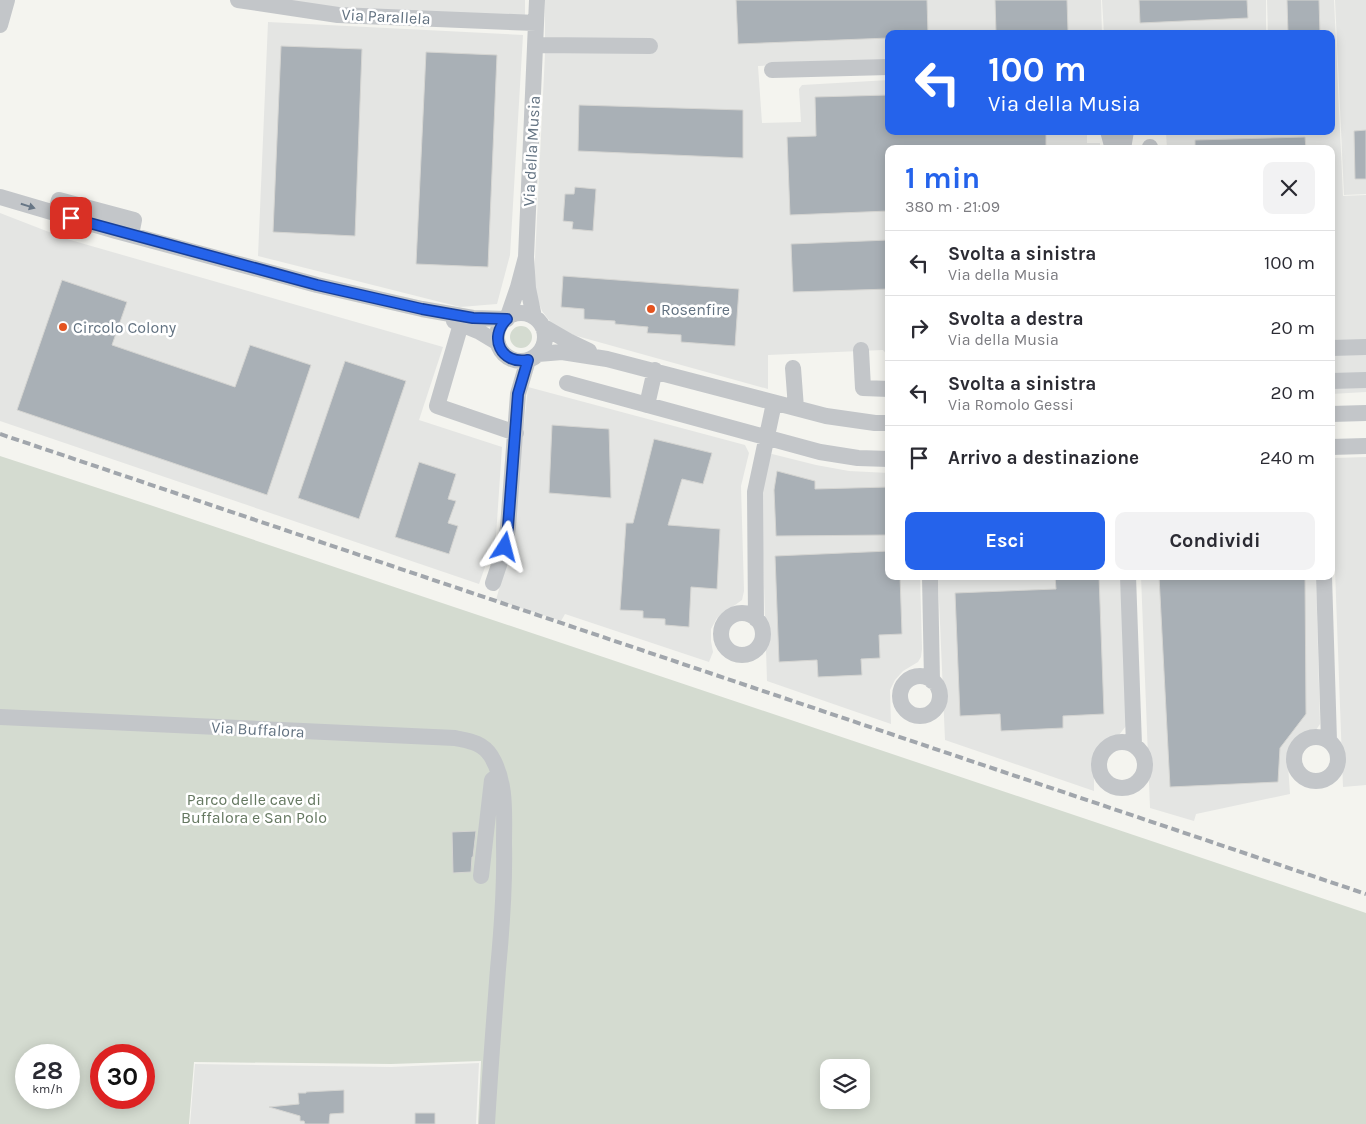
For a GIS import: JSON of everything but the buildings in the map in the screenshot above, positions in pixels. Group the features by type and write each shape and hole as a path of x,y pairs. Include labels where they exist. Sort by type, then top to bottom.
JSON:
{"street":[{"path":"0,26 6,0"},
{"name":"Via Parallela","path":"238,0 338,15 536,23"},
{"name":"Via della Musia","path":"518,394 533,357 542,348 545,341 528,288 526,257 537,0"},
{"path":"536,45 650,46"},
{"path":"772,70 885,67"},
{"path":"0,197 55,214 60,200 134,220 131,235 308,283 422,309 473,318 507,319 520,314 538,322 568,342 607,359"},
{"name":"Via della Musia","path":"493,583 505,547 508,527 518,394 509,358 500,349 498,343 499,330 507,319 526,257"},
{"path":"422,309 478,331 498,343"},
{"path":"462,324 437,406 516,433"},
{"path":"1335,348 1366,347"},
{"path":"861,350 863,388 885,389"},
{"path":"509,358 522,361 562,352 607,359 655,370 774,403 836,417 885,423"},
{"path":"793,368 796,408"},
{"path":"646,405 655,370"},
{"path":"1335,381 1366,380"},
{"path":"567,383 820,452 858,458 885,459"},
{"path":"756,619 755,492 774,403"},
{"path":"1335,414 1366,412"},
{"path":"1335,447 1366,446"},
{"path":"930,580 932,681"},
{"path":"1128,580 1134,745"},
{"path":"1324,580 1329,741"},
{"name":"Via Buffalora","path":"0,717 455,738 474,742 486,749 492,757 499,774 504,800 504,889 483,1102 487,1124"},
{"path":"481,876 492,780 499,774"}],"shaded area":[{"path":"283,0 525,0 525,16 317,7"},
{"path":"545,0 1101,0 1102,30 885,30 885,60 758,66 762,123 801,122 799,89 802,85 885,80 885,135 1087,135 1087,143 1100,143 1100,145 885,145 885,352 883,350 768,355 768,389 566,333 552,324 542,311 536,296 534,279 545,54"},
{"path":"1102,0 1266,0 1266,30 1104,30"},
{"path":"1267,0 1334,0 1343,196 1366,195 1366,392 1335,394 1335,145 1167,145 1166,135 1335,135 1335,30 1268,30"},
{"path":"1335,0 1366,0 1366,194 1344,195"},
{"path":"268,22 523,35 510,255 497,304 460,307 258,256"},
{"path":"0,213 67,239 443,347 419,420 502,447 496,536 479,584 0,421"},
{"path":"528,387 745,445 749,453 741,486 744,591 742,600 717,618 711,629 713,652 709,662 565,614 561,621 496,600 511,546"},
{"path":"772,454 849,471 885,473 885,580 920,580 922,649 918,662 903,671 895,680 890,690 891,724 767,681 761,490 767,456"},
{"path":"1366,457 1366,785 1343,787 1335,570 1335,458"},
{"path":"938,580 1121,580 1126,726 1119,735 1099,749 1094,759 1094,791 945,740"},
{"path":"1141,580 1316,580 1320,724 1316,730 1297,741 1291,751 1288,765 1290,794 1196,814 1194,821 1150,808"},
{"path":"479,1063 476,1124 190,1124 195,1064 391,1067"}],"green space":[{"path":"521,326 529,329 532,337 529,345 521,348 513,345 510,337 513,329"},
{"name":"Parco delle cave di Buffalora e San Polo","path":"0,456 1366,913 1366,1124 478,1124 481,1061 391,1064 194,1062 189,1124 0,1124"}],"railway":[{"path":"0,434 1366,894"}],"place":[{"name":"Rosenfire","path":"651,309"},
{"name":"Circolo Colony","path":"63,327"}],"route":[{"path":"71,218 317,285 422,309 473,318 507,319 502,323 497,336 500,349 509,358 522,361 528,360 518,394 505,547"}]}
